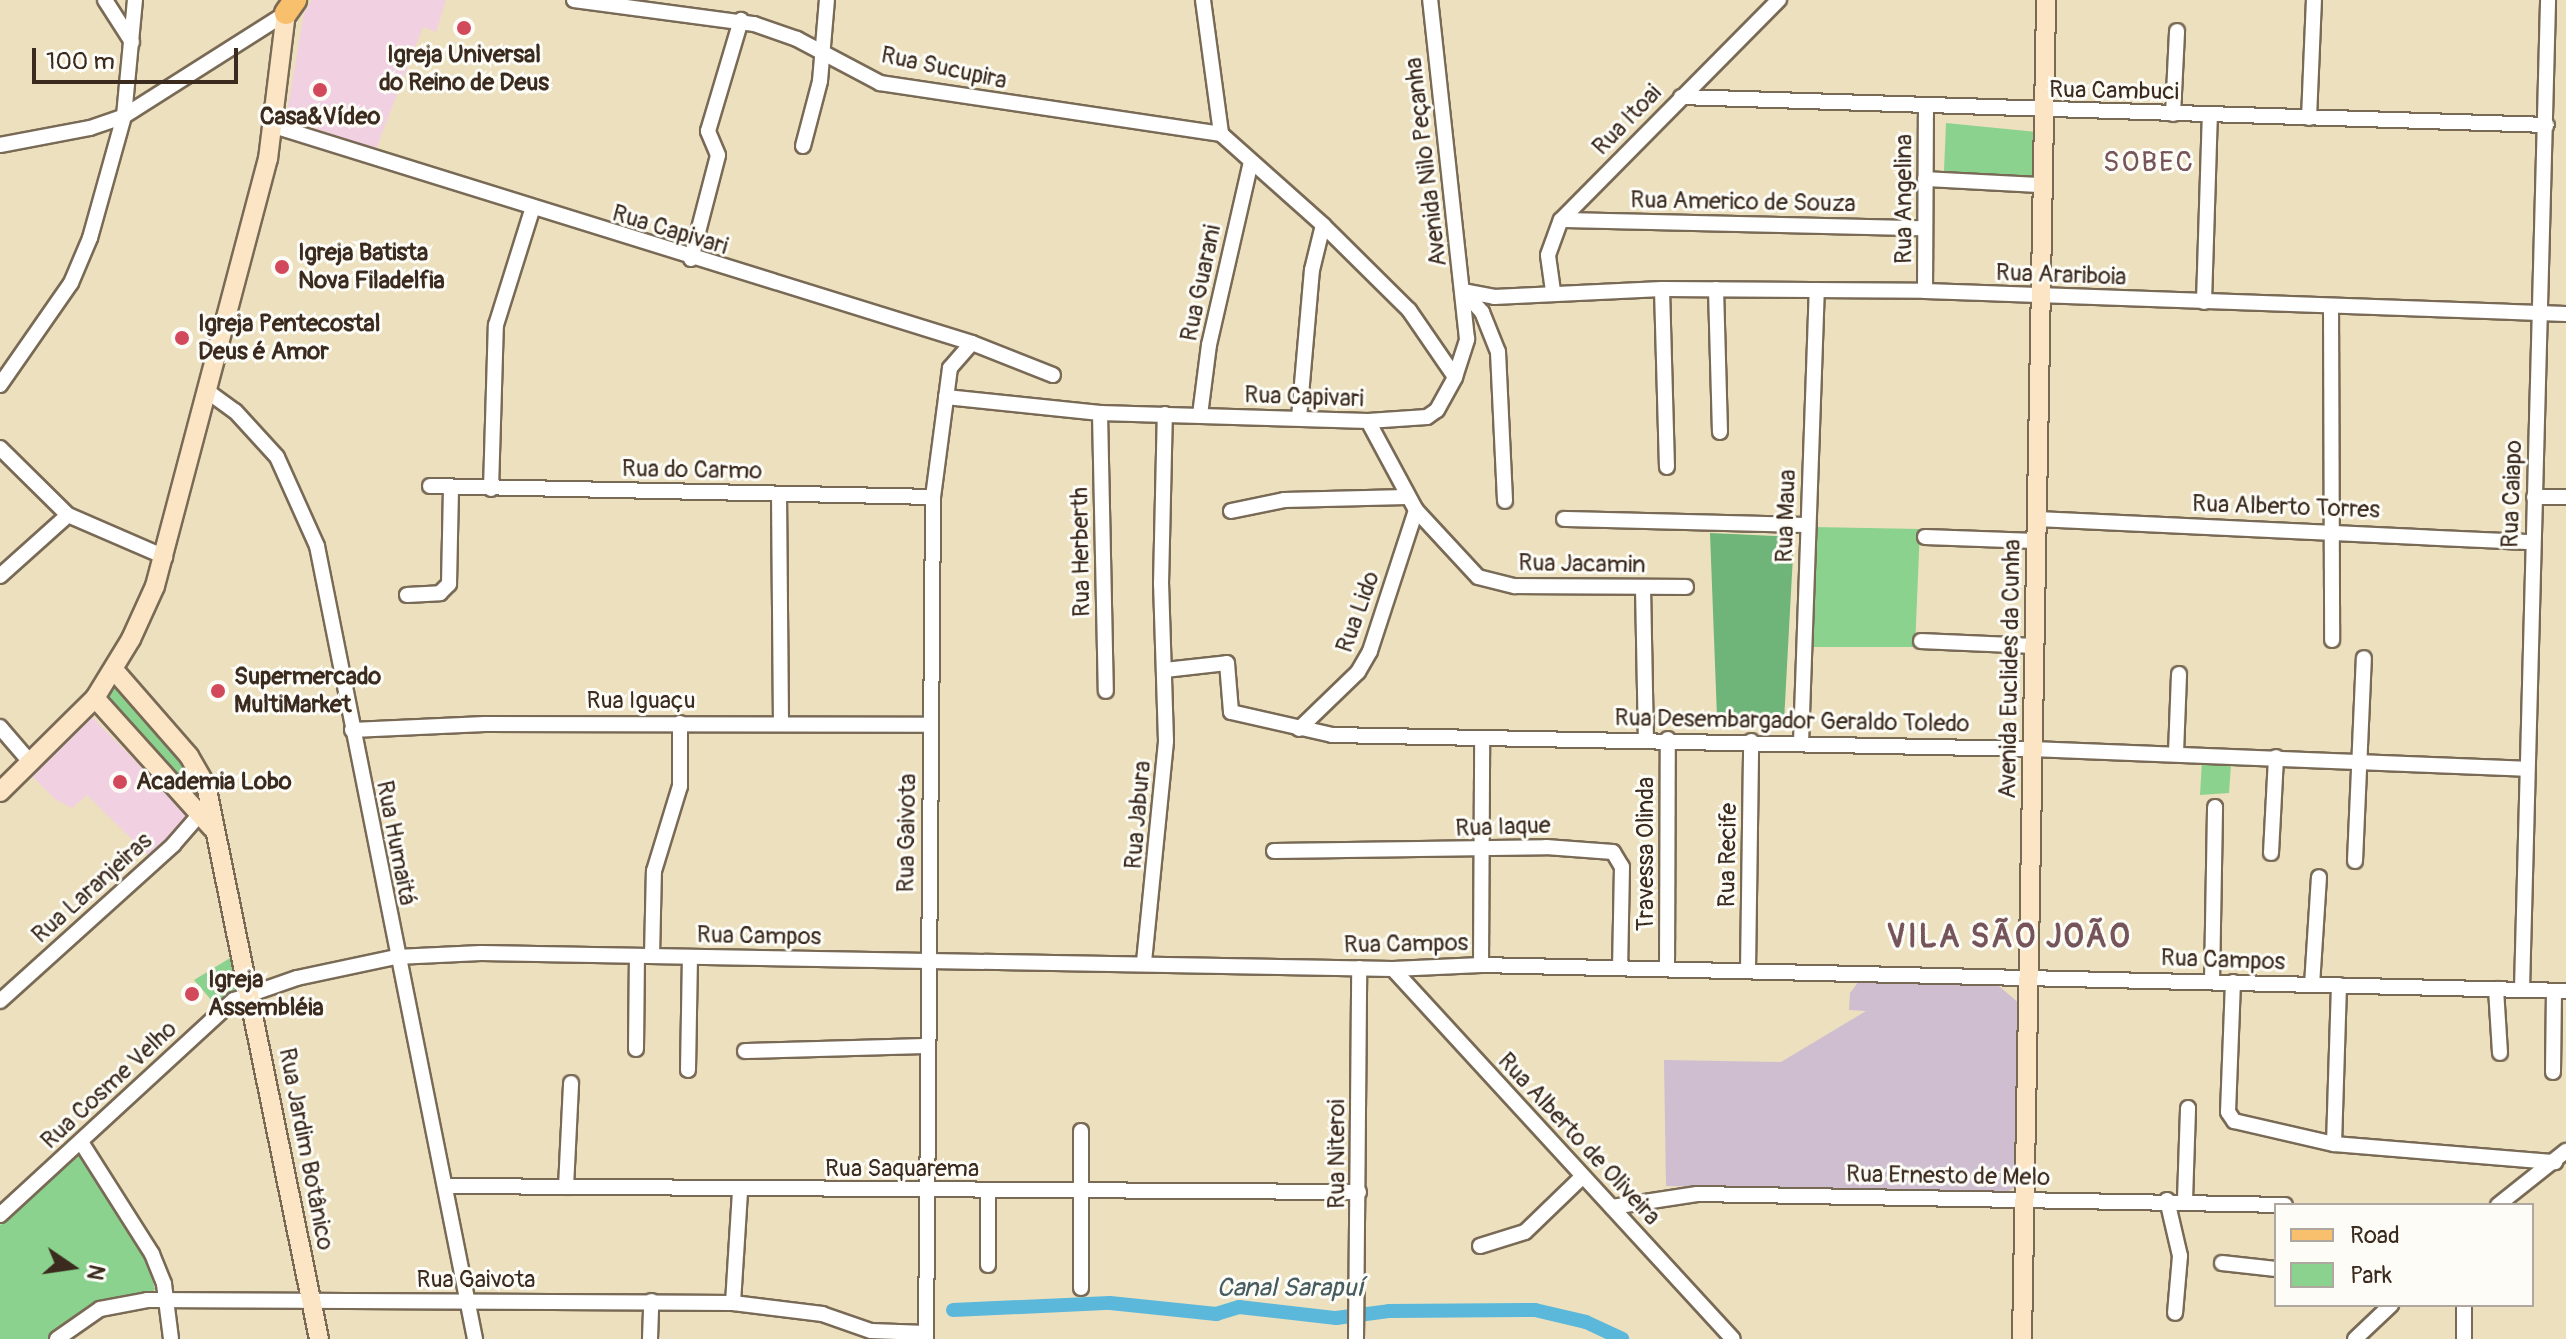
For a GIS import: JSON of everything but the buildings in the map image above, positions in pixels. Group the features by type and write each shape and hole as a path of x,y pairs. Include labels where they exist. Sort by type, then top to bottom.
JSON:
{"main road":[{"name":"Avenida Euclides da Cunha","path":"2022,1339 2046,0"},
{"path":"0,792 95,698 114,670 165,557 274,126 290,4"},
{"name":"Rua Jardim Botânico","path":"114,670 199,770 207,816 252,995 319,1339"},
{"name":"Rua Jardim Botânico","path":"95,698 207,816"}],"street":[{"path":"105,0 132,42"},
{"path":"0,385 71,283 110,176 124,116 135,0"},
{"name":"Rua Sucupira","path":"574,0 741,20 821,51 880,83 1221,134"},
{"path":"803,146 820,81 827,0"},
{"path":"1203,0 1221,134 1323,225 1409,310 1455,377"},
{"name":"Avenida Nilo Peçanha","path":"1430,0 1464,291 1482,312 1498,352 1505,501"},
{"name":"Rua Itoai","path":"1553,291 1548,255 1561,220 1779,0"},
{"path":"2309,118 2314,0"},
{"name":"Rua Caiapo","path":"2522,989 2525,769 2547,125 2548,0"},
{"path":"0,145 78,131 124,116 290,4"},
{"path":"691,259 718,155 708,131 741,20"},
{"path":"2173,114 2177,31"},
{"name":"Rua Cambuci","path":"1681,97 2043,112 2547,125"},
{"name":"Rua Angelina","path":"1925,291 1926,106"},
{"path":"2204,302 2210,115"},
{"name":"Rua Capivari","path":"274,126 532,210 972,343 1053,375"},
{"name":"Rua Guarani","path":"1200,415 1209,345 1251,162"},
{"path":"1925,179 2041,185"},
{"path":"491,489 496,325 532,210"},
{"name":"Rua Americo de Souza","path":"1561,220 1925,228"},
{"path":"1299,418 1313,262 1323,225"},
{"path":"1662,289 1667,467"},
{"name":"Rua Arariboia","path":"1464,291 1494,297 1553,291 1662,289 1925,291 2566,314"},
{"path":"1716,289 1720,432"},
{"name":"Rua Capivari","path":"946,397 1100,413 1368,421 1432,415 1455,377 1467,339 1464,291"},
{"name":"Rua Maua","path":"1801,743 1817,291"},
{"path":"2331,306 2335,530 2332,640"},
{"name":"Rua Gaivota","path":"57,1339 111,1304 165,1301 733,1303 822,1314 871,1331 926,1336 933,497 950,368 972,343"},
{"name":"Rua Humaitá","path":"207,391 235,411 277,457 305,510 330,603 396,957 475,1339"},
{"name":"Rua Herberth","path":"1100,413 1106,691"},
{"name":"Rua Jabura","path":"1144,962 1164,795 1165,670 1161,558 1165,414"},
{"name":"Rua Jacamin","path":"1368,421 1416,510 1462,563 1492,583 1686,587"},
{"path":"0,448 68,515 165,557"},
{"name":"Rua do Carmo","path":"430,486 933,497"},
{"path":"407,595 440,593 449,584 451,487"},
{"path":"779,494 781,724"},
{"path":"1231,511 1284,500 1407,497"},
{"path":"2534,497 2566,497"},
{"name":"Rua Lido","path":"1299,729 1358,672 1370,651 1416,510"},
{"path":"0,576 68,515"},
{"path":"1564,519 1808,525"},
{"name":"Rua Alberto Torres","path":"2037,519 2335,530 2532,542"},
{"path":"1925,537 2036,541"},
{"path":"1643,587 1646,739"},
{"path":"1921,641 2034,646"},
{"path":"2355,861 2364,658"},
{"path":"1165,670 1227,663 1231,712 1299,729"},
{"path":"2176,753 2179,674"},
{"path":"636,1049 654,871 680,786 680,723"},
{"name":"Rua Iguaçu","path":"352,730 680,723 930,725"},
{"path":"0,727 31,763"},
{"name":"Rua Desembargador Geraldo Toledo","path":"1299,729 1482,741 1751,741 2176,753 2525,769"},
{"name":"Travessa Olinda","path":"1667,969 1668,739"},
{"path":"1481,965 1482,741"},
{"name":"Rua Recife","path":"1748,970 1751,741"},
{"path":"2271,853 2276,757"},
{"path":"2212,982 2215,807"},
{"name":"Rua Laranjeiras","path":"0,1001 207,816"},
{"name":"Rua Iaque","path":"1274,851 1482,848 1613,852 1622,867 1620,968"},
{"path":"2312,985 2319,877"},
{"name":"Rua Campos","path":"252,995 297,978 396,957 644,956 1144,962 1393,969 1481,965 2560,991"},
{"path":"688,1070 690,957"},
{"name":"Rua Niteroi","path":"1356,1333 1359,968"},
{"name":"Rua Alberto de Oliveira","path":"1393,969 1733,1339"},
{"path":"2233,982 2228,1112 2243,1125 2334,1144 2560,1156"},
{"path":"2334,1144 2339,985"},
{"path":"2496,989 2500,1053"},
{"path":"2553,1072 2560,991"},
{"name":"Rua Cosme Velho","path":"0,1215 227,1006 252,995"},
{"path":"745,1051 927,1046"},
{"path":"566,1187 571,1083"},
{"path":"2185,1200 2188,1108"},
{"path":"1081,1131 1081,1288"},
{"path":"81,1142 152,1254 165,1301 171,1339"},
{"path":"2501,1203 2560,1156"},
{"path":"1480,1246 1525,1232 1582,1177"},
{"name":"Rua Saquarema","path":"445,1186 1080,1194 1359,1192"},
{"path":"733,1303 740,1191"},
{"path":"988,1191 988,1265"},
{"name":"Rua Ernesto de Melo","path":"1612,1207 1697,1194 2023,1201 2185,1200 2274,1204"},
{"path":"2167,1200 2180,1256 2175,1313"},
{"path":"2222,1263 2274,1269"},
{"path":"650,1339 651,1301"},
{"path":"2355,1339 2389,1307"},
{"path":"2464,1307 2464,1339"}],"shaded area":[{"path":"312,0 446,0 436,32 423,27 376,149 311,127 287,113 304,13"},
{"path":"90,715 189,815 150,857 87,795 72,808 56,800 31,775"},
{"path":"1859,981 1993,981 2020,1004 2014,1188 2003,1194 1666,1186 1664,1060 1781,1062 1866,1011 1849,1010 1850,993"}],"green space":[{"path":"1946,123 2037,132 2033,178 1944,171"},
{"path":"1813,527 1920,529 1915,647 1809,647"},
{"path":"1710,533 1794,537 1784,721 1717,717"},
{"path":"114,681 197,778 202,791 196,799 99,698"},
{"path":"2202,761 2231,764 2229,793 2200,795"},
{"path":"240,952 242,1002 225,1016 194,980"},
{"path":"82,1153 143,1250 155,1289 149,1297 82,1314 50,1339 0,1339 0,1225"}],"waterway":[{"name":"Canal Sarapuí","path":"953,1310 1110,1303 1216,1314 1239,1307 1336,1318 1389,1311 1535,1310 1586,1322 1622,1339"}],"place":[{"name":"Igreja Universal do Reino de Deus","path":"464,28"},
{"name":"Casa&Vídeo","path":"320,90"},
{"name":"Igreja Batista Nova Filadelfia","path":"282,267"},
{"name":"Igreja Pentecostal Deus é Amor","path":"182,338"},
{"name":"Supermercado MultiMarket","path":"218,691"},
{"name":"Academia Lobo","path":"120,782"},
{"name":"Igreja Assembléia","path":"192,994"}],"district":[{"name":"SOBEC","path":"2149,163"},
{"name":"VILA SÃO JOÃO","path":"2009,937"}]}
